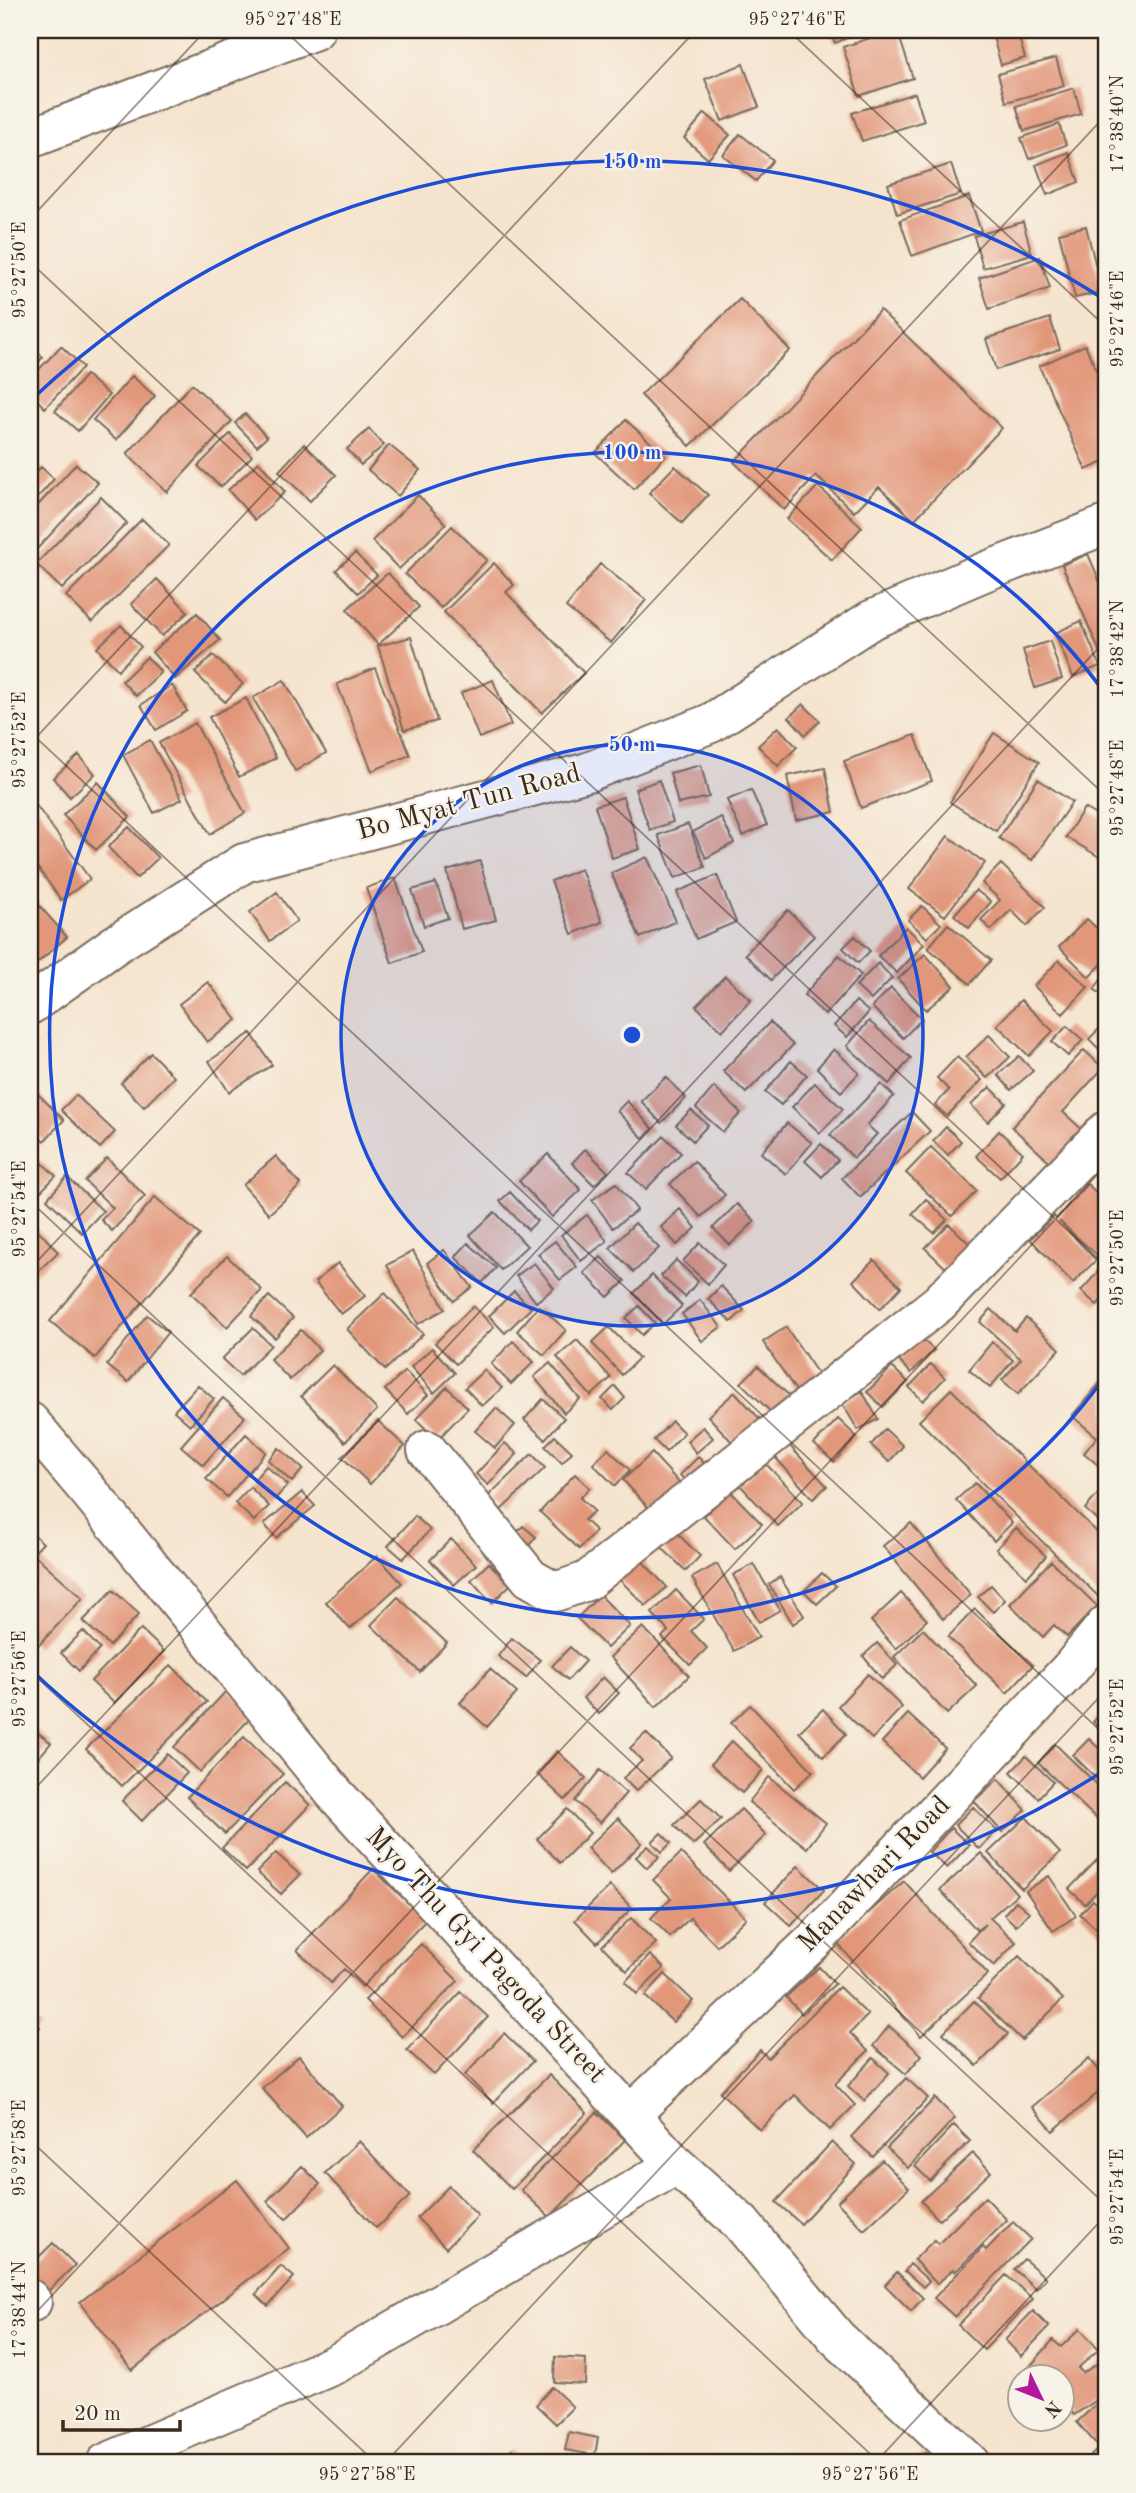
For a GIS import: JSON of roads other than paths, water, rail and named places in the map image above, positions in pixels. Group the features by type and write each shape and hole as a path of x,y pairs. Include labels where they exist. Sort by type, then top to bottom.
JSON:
{"street":[{"path":"30,138 315,30"},
{"name":"Bo Myat Tun Road","path":"30,1005 116,944 244,863 588,772 711,723 872,620 984,572 1106,525"},
{"path":"427,1450 530,1578 555,1592 587,1581 939,1303 1106,1131"},
{"name":"Myo Thu Gyi Pagoda Street","path":"30,1422 92,1494 335,1794 676,2165 741,2223 836,2337 970,2463"},
{"name":"Manawhari Road","path":"631,2114 819,1936 1070,1669 1106,1625"},
{"path":"106,2463 336,2364 676,2165"}]}
